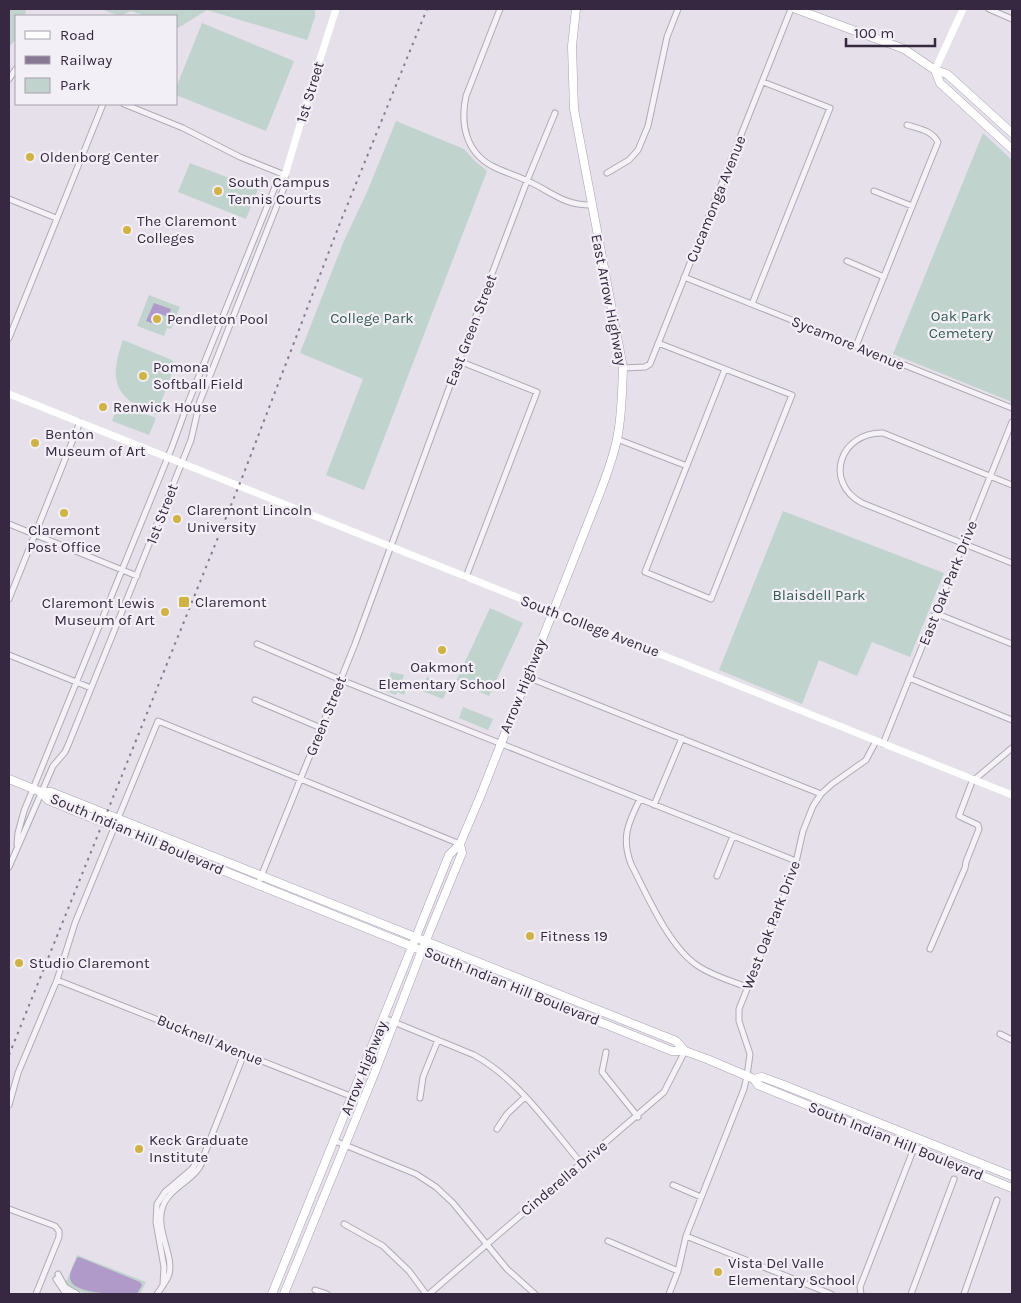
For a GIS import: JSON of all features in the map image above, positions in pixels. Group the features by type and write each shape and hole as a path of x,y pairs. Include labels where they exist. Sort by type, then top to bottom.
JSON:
{"main road":[{"name":"East Arrow Highway","path":"553,611 610,468 617,439 622,404 623,368 574,109 572,46 576,9"},
{"path":"796,9 904,49 935,70 947,74 1012,133"},
{"path":"935,70 940,83 1012,149"},
{"name":"Arrow Highway","path":"272,1294 449,855 460,844 553,611"},
{"path":"9,779 37,791"},
{"name":"South Indian Hill Boulevard","path":"37,791 51,792 117,819 422,950 672,1051 685,1050"},
{"name":"South Indian Hill Boulevard","path":"37,791 48,800 114,827 426,941 676,1041 685,1050 751,1078 758,1085 1012,1188"},
{"name":"Arrow Highway","path":"284,1294 462,853 460,844"},
{"name":"South Indian Hill Boulevard","path":"751,1078 762,1077 789,1087 1012,1176"}],"street":[{"name":"1st Street","path":"9,866 17,845 21,820 53,766 65,752 191,440 200,401 285,185 285,175 336,9"},
{"path":"500,9 466,96 464,118 468,139 474,150 493,166 565,201 573,204 591,205"},
{"path":"607,173 629,160 638,150 648,126 668,37 678,9"},
{"name":"Cucamonga Avenue","path":"623,368 645,367 650,364 791,9"},
{"path":"935,70 963,9"},
{"path":"989,9 1012,19"},
{"path":"752,304 830,108 763,82"},
{"path":"9,338 103,105"},
{"path":"126,105 183,128 240,157 285,175"},
{"name":"East Green Street","path":"390,547 527,181 555,113"},
{"path":"856,346 938,142 926,130 907,125"},
{"name":"1st Street","path":"17,845 24,835 37,791 77,682 122,569 277,182 285,175"},
{"path":"874,191 912,206"},
{"path":"9,199 56,218"},
{"path":"847,261 884,276"},
{"name":"Sycamore Avenue","path":"684,277 1012,408"},
{"path":"658,342 792,395 711,599 645,572 725,369"},
{"path":"459,361 537,392 466,577"},
{"name":"South College Avenue","path":"9,394 1012,795"},
{"path":"9,599 80,422"},
{"name":"East Oak Park Drive","path":"879,742 909,678 1012,422"},
{"path":"1012,485 882,433 861,436 850,445 843,458 840,470 842,483 855,499 1012,563"},
{"path":"617,439 687,466"},
{"path":"9,524 137,576"},
{"name":"Green Street","path":"260,880 341,680 390,547"},
{"path":"935,613 1012,644"},
{"path":"257,644 341,680 796,861"},
{"path":"9,655 91,688"},
{"path":"527,677 821,794"},
{"path":"909,678 1012,720"},
{"path":"255,700 321,728"},
{"path":"9,1105 18,1073 57,980 75,923 158,720 460,844"},
{"path":"654,805 682,738"},
{"name":"West Oak Park Drive","path":"669,1294 678,1271 686,1236 744,1089 751,1078 750,1054 739,1021 739,1009 794,871 803,831 813,806 821,794 866,760 879,742"},
{"path":"930,950 965,868 979,829 978,825 958,816 974,780 1012,748"},
{"path":"640,799 626,832 627,854 672,939 696,965 712,974 747,987"},
{"path":"717,876 733,836"},
{"name":"Bucknell Avenue","path":"57,980 363,1101"},
{"path":"384,1018 485,1061 511,1082 581,1163"},
{"path":"1000,1034 1012,1040"},
{"path":"420,1098 423,1077 438,1040"},
{"name":"Cinderella Drive","path":"428,1294 664,1092 685,1050"},
{"path":"606,1052 602,1072 638,1116"},
{"path":"157,1294 163,1284 164,1267 156,1222 157,1204 165,1192 192,1169 199,1158 204,1155 244,1054"},
{"path":"497,1129 507,1114 525,1097"},
{"path":"335,1141 416,1174 436,1187 453,1203 507,1269 535,1294"},
{"path":"861,1294 860,1287 914,1148"},
{"path":"911,1294 954,1179"},
{"path":"673,1185 701,1197"},
{"path":"964,1294 997,1200"},
{"path":"9,1210 55,1226 59,1231 59,1238 36,1294"},
{"path":"344,1224 383,1246 409,1271 428,1294"},
{"path":"686,1236 831,1294"},
{"path":"608,1241 678,1271"},
{"path":"58,1274 66,1288 75,1294"},
{"path":"56,1279 64,1291 75,1294"},
{"path":"315,1290 327,1294"}],"green space":[{"path":"9,9 26,9 25,15 15,15 15,40 9,45"},
{"path":"101,9 315,9 315,17 307,40 207,10 178,28 178,15 143,15 131,11 117,15"},
{"path":"202,23 294,61 266,131 178,96 178,83"},
{"name":"College Park","path":"396,121 464,149 487,171 364,490 326,475 363,379 300,353 343,243 367,192"},
{"name":"Oak Park Cemetery","path":"983,133 1012,160 1012,402 893,354"},
{"name":"South Campus Tennis Courts","path":"190,163 258,189 246,219 178,192"},
{"name":"Pendleton Pool","path":"149,295 180,307 171,329 167,328 164,336 137,326"},
{"name":"Pomona Softball Field","path":"123,340 172,360 175,366 156,415 131,402 118,387 116,367"},
{"path":"119,403 156,418 149,435 112,421"},
{"name":"Blaisdell Park","path":"783,511 944,573 910,657 872,642 857,676 819,660 802,704 719,670"},
{"path":"490,608 523,623 489,696 456,681"},
{"path":"391,672 404,675 401,684 406,690 404,695 397,692 396,695 385,691"},
{"path":"427,677 449,686 443,699 422,691"},
{"path":"463,707 493,719 488,730 459,718"},
{"path":"77,1255 146,1282 140,1294 100,1295 89,1294 71,1288 64,1282 67,1280"}],"shaded area":[{"path":"154,303 171,309 168,317 161,314 157,325 146,321"},
{"path":"79,1257 140,1282 142,1285 137,1294 99,1293 78,1288 72,1283 70,1277"}],"railway":[{"path":"9,1055 242,478 340,223 427,9"}],"place":[{"name":"Oldenborg Center","path":"30,157"},
{"name":"South Campus Tennis Courts","path":"218,191"},
{"name":"The Claremont Colleges","path":"127,230"},
{"name":"Pendleton Pool","path":"157,319"},
{"name":"Pomona Softball Field","path":"143,376"},
{"name":"Renwick House","path":"103,407"},
{"name":"Benton Museum of Art","path":"35,443"},
{"name":"Claremont Post Office","path":"64,513"},
{"name":"Claremont Lincoln University","path":"177,519"},
{"name":"Claremont","path":"184,602"},
{"name":"Claremont Lewis Museum of Art","path":"165,612"},
{"name":"Oakmont Elementary School","path":"442,650"},
{"name":"Fitness 19","path":"530,936"},
{"name":"Studio Claremont","path":"19,963"},
{"name":"Keck Graduate Institute","path":"139,1149"},
{"name":"Vista Del Valle Elementary School","path":"718,1272"}]}
